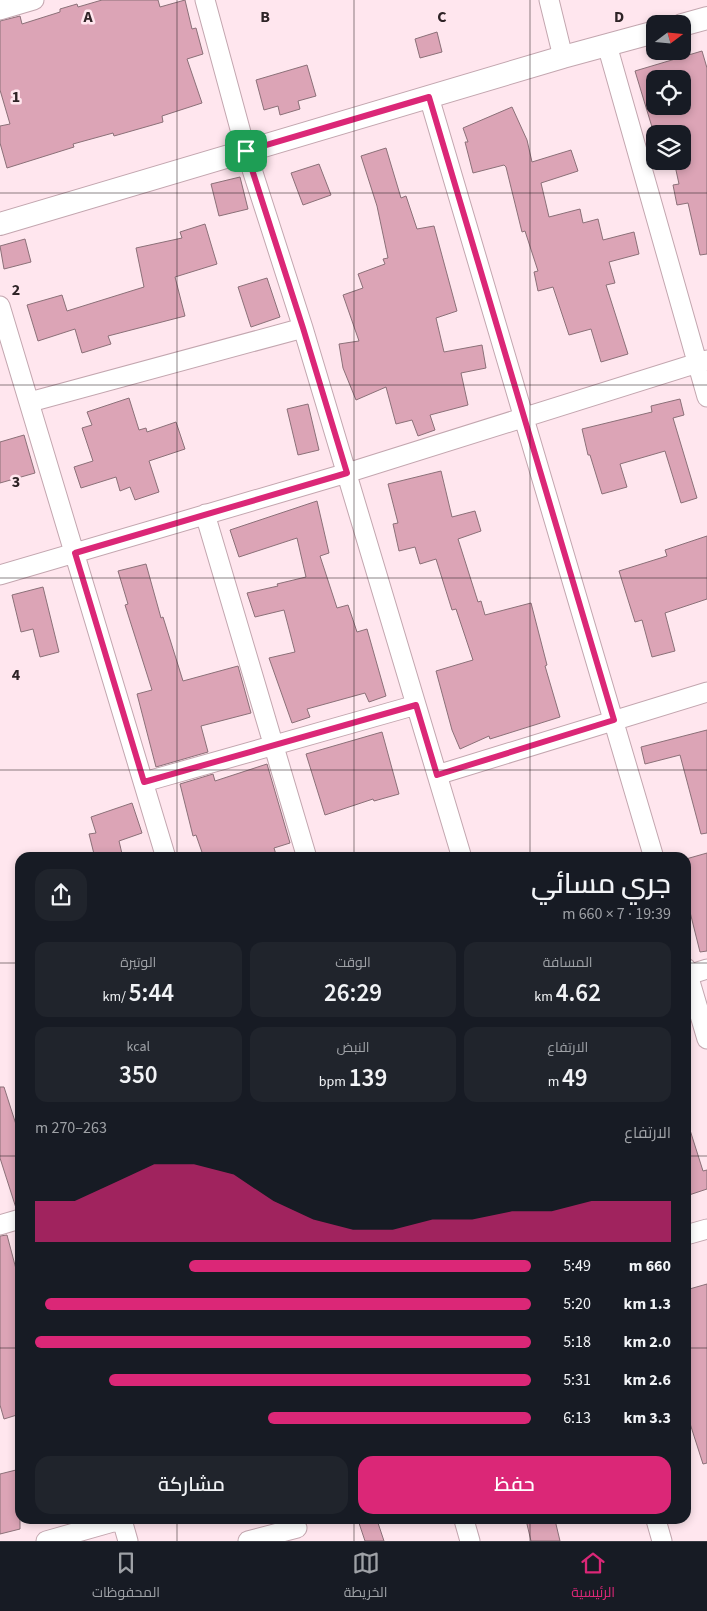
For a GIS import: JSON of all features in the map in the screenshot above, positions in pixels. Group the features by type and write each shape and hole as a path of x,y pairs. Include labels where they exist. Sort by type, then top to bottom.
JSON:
{"street":[{"path":"0,10 30,0"},
{"path":"205,0 246,151 303,328 460,852"},
{"path":"549,0 563,57"},
{"path":"691,22 707,18"},
{"path":"0,224 563,57 646,34"},
{"path":"607,45 702,362 707,398"},
{"path":"429,97 652,852"},
{"path":"0,306 164,852"},
{"path":"30,402 303,328"},
{"path":"0,575 347,473 702,362"},
{"path":"205,514 305,852"},
{"path":"437,775 707,692"},
{"path":"144,782 416,705"},
{"path":"691,971 707,969"},
{"path":"691,985 707,1039"},
{"path":"0,1225 15,1220"},
{"path":"691,1234 707,1229"},
{"path":"46,1541 107,1524"},
{"path":"122,1524 128,1541"},
{"path":"465,1524 470,1541"},
{"path":"657,1524 662,1541"},
{"path":"248,1541 297,1530"}],"building":[{"path":"102,0 158,0 160,7 185,0 192,29 196,28 203,54 187,59 202,103 162,116 163,122 114,136 113,133 73,144 74,147 7,168 0,143 0,126 10,124 0,90 0,21 20,16 22,24 60,12 60,9 77,4 78,7"},
{"path":"437,32 442,52 420,58 415,39"},
{"path":"702,51 707,68 707,254 700,255 688,203 677,205 673,185 679,184 676,170 691,170 691,125 651,125 648,115 691,115 691,70 646,70 646,107 635,71 672,60 691,60 691,54"},
{"path":"307,65 316,96 298,101 300,109 280,115 278,106 264,110 256,80"},
{"path":"512,107 527,140 532,162 571,150 578,171 541,183 549,217 580,209 583,223 598,219 603,240 634,232 639,254 609,262 615,283 606,285 628,354 601,362 591,329 569,335 553,287 538,291 534,272 538,271 525,231 522,232 506,167 504,165 473,173 465,142 468,142 463,128"},
{"path":"386,148 401,198 406,196 417,229 434,226 457,311 436,318 444,352 482,345 486,368 461,373 468,405 430,415 435,430 418,436 412,420 396,424 386,387 356,400 343,368 339,344 359,341 343,295 363,288 358,274 385,264 383,259 388,258 377,206 361,156"},
{"path":"319,164 331,195 303,205 291,173"},
{"path":"240,177 248,209 219,216 211,184"},
{"path":"205,224 217,264 175,277 185,316 108,336 111,344 82,353 75,329 38,341 27,305 62,295 67,311 144,287 136,248 182,238 180,232"},
{"path":"25,239 31,262 4,269 0,246"},
{"path":"267,278 280,317 251,327 238,287"},
{"path":"129,398 139,430 146,428 147,432 176,422 185,449 149,461 159,492 135,500 130,487 120,491 116,477 81,488 74,467 93,461 82,428 92,425 87,412"},
{"path":"680,399 684,415 673,418 697,498 681,503 665,451 620,464 627,487 602,494 590,455 588,455 582,429 652,412 651,406"},
{"path":"308,404 319,450 298,455 287,409"},
{"path":"24,435 35,473 0,483 0,442"},
{"path":"441,471 452,517 475,511 481,531 458,539 478,602 481,601 485,615 531,603 547,665 545,666 560,717 490,739 489,736 460,749 452,730 436,671 473,660 456,609 452,610 436,559 420,564 415,547 399,551 393,524 398,523 388,484"},
{"path":"317,501 329,553 320,556 337,608 348,605 357,632 367,629 386,696 369,702 365,693 307,709 310,717 292,723 269,658 295,652 284,610 255,617 247,593 306,577 297,538 239,557 230,530"},
{"path":"707,536 707,599 665,613 675,651 652,657 642,620 635,622 619,571 667,556 665,550"},
{"path":"146,564 161,618 163,617 183,681 238,666 251,713 201,726 208,752 156,767 137,694 152,690 125,605 128,604 118,571"},
{"path":"43,587 59,652 40,657 33,629 21,632 12,595"},
{"path":"707,730 707,833 701,834 680,755 645,764 641,747"},
{"path":"382,732 399,794 374,801 373,799 325,815 306,754"},
{"path":"267,764 290,843 274,848 275,852 202,852 196,835 193,836 180,784 213,774 215,781"},
{"path":"132,803 142,833 119,841 122,852 94,852 89,834 96,833 91,817"},
{"path":"707,853 707,951 700,952 691,916 691,858"},
{"path":"0,1087 4,1087 15,1121 15,1205 0,1158"},
{"path":"691,1133 703,1171 707,1170 707,1189 691,1194"},
{"path":"7,1235 15,1265 15,1416 4,1419 0,1405 0,1236"},
{"path":"707,1284 707,1463 703,1464 691,1427 691,1289"},
{"path":"15,1470 15,1524 20,1524 20,1529 0,1534 0,1474"},
{"path":"359,1524 378,1524 384,1541 365,1541"},
{"path":"527,1524 556,1524 560,1541 531,1541"}],"route":[{"path":"429,97 614,720 437,775 416,705 144,782 75,553 347,473 246,151 429,97"}]}
